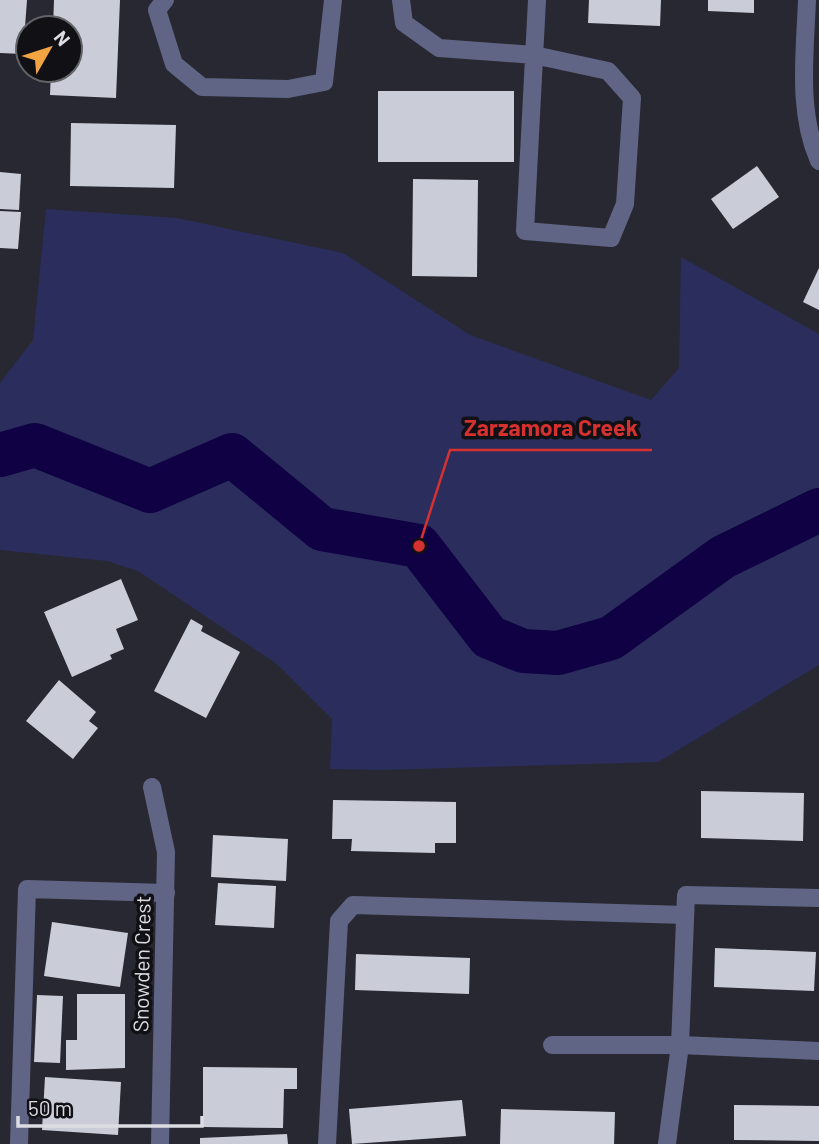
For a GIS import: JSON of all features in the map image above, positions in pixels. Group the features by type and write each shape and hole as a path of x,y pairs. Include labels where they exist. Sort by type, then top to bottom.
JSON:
{"street":[{"path":"165,0 157,10 174,64 202,87 288,89 324,82 332,0"},
{"path":"401,0 404,23 439,48 534,55 608,71 632,98 625,204 611,238 525,231 534,55 537,0"},
{"path":"807,0 804,88 808,136 819,161"},
{"name":"Snowden Crest","path":"152,787 166,852 160,1144"},
{"path":"19,1144 27,889 166,893"},
{"path":"667,1144 680,1045 686,895 819,898"},
{"path":"327,1144 339,921 353,905 685,915"},
{"path":"552,1045 680,1045 819,1051"}],"shaded area":[{"path":"46,209 177,218 343,253 470,335 651,400 679,368 681,257 819,334 819,665 658,762 382,770 330,769 332,719 277,664 138,571 107,561 0,550 0,383 33,340"}],"building":[{"path":"0,0 27,0 26,14 14,14 14,54 0,53"},
{"path":"54,0 120,0 116,98 50,95 50,84 84,84 84,14 54,14"},
{"path":"589,0 661,0 660,26 588,23"},
{"path":"708,0 754,0 754,13 708,11"},
{"path":"378,91 514,91 514,162 378,162"},
{"path":"71,123 176,125 174,188 70,186"},
{"path":"757,166 779,197 733,229 711,199"},
{"path":"0,172 21,174 19,210 0,209"},
{"path":"413,179 478,180 477,277 412,276"},
{"path":"0,211 21,212 18,249 0,248"},
{"path":"819,268 819,310 803,302"},
{"path":"121,579 138,620 116,629 124,649 110,655 112,659 72,677 44,612"},
{"path":"191,619 203,626 201,631 240,652 206,718 154,691"},
{"path":"59,680 96,712 89,721 98,728 73,759 26,721"},
{"path":"701,791 804,793 803,841 701,838"},
{"path":"333,800 456,802 456,843 435,843 435,853 351,851 352,839 332,839"},
{"path":"213,835 288,839 286,881 211,877"},
{"path":"218,883 276,886 274,928 215,925"},
{"path":"52,922 128,933 120,987 44,976"},
{"path":"715,948 816,952 814,991 714,987"},
{"path":"356,954 470,958 469,994 355,990"},
{"path":"77,994 125,994 125,1068 66,1070 66,1040 77,1040"},
{"path":"37,995 63,996 60,1063 34,1062"},
{"path":"203,1067 297,1068 297,1089 284,1089 283,1128 203,1127"},
{"path":"45,1077 121,1082 118,1135 42,1130"},
{"path":"462,1100 466,1136 352,1144 349,1109"},
{"path":"734,1105 819,1106 819,1141 734,1140"},
{"path":"501,1109 615,1112 614,1144 500,1144"},
{"path":"287,1134 288,1144 200,1144 200,1138"}],"waterway":[{"path":"0,455 35,445 150,491 232,455 322,529 419,546 489,637 523,651 558,653 611,638 723,557 819,510"}],"place":[{"name":"Zarzamora Creek","path":"419,546"}]}
